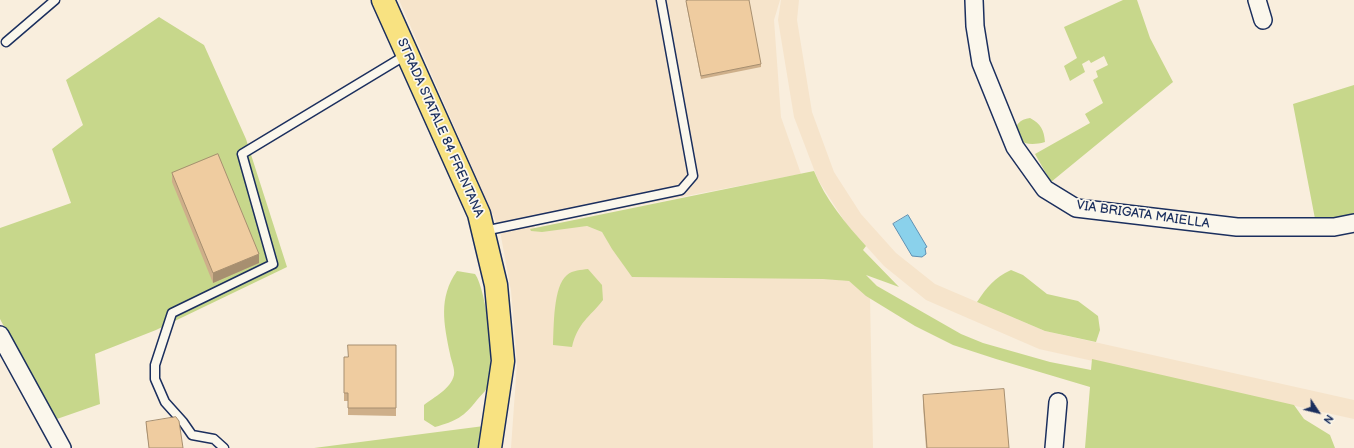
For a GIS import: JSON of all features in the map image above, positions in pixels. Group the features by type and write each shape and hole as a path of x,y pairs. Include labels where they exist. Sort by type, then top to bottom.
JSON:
{"main road":[{"name":"STRADA STATALE 84 FRENTANA","path":"383,0 479,214 484,232 496,285 503,361 490,448"}],"street":[{"name":"VIA BRIGATA MAIELLA","path":"974,0 975,26 981,64 1015,147 1045,190 1076,208 1237,227 1334,227 1354,223"},
{"path":"1257,0 1263,20"},
{"path":"0,335 62,448"},
{"path":"1054,448 1058,402"}],"lane":[{"path":"6,42 55,0"},
{"path":"484,232 681,190 694,176 661,0"},
{"path":"224,448 214,439 192,435 183,422 164,402 155,379 155,365 172,313 273,264 242,154 408,53"}],"shaded area":[{"path":"399,0 780,0 774,20 781,117 801,174 535,225 535,227 531,229 587,226 602,232 626,268 676,264 849,281 870,298 873,448 511,448 517,363 511,291 500,231"},
{"path":"781,0 799,0 797,20 812,112 834,172 861,214 896,253 935,284 1045,331 1354,400 1354,419 1039,349 926,300 884,266 847,225 818,180 794,117 778,20"}],"green space":[{"path":"1123,0 1137,0 1150,38 1173,82 1051,182 1035,154 1090,123 1085,114 1103,103 1093,80 1098,77 1096,71 1108,65 1104,56 1091,63 1089,60 1082,64 1085,72 1070,81 1064,66 1077,58 1064,27"},
{"path":"159,17 204,45 246,139 287,267 156,330 95,354 100,404 54,420 0,319 0,228 71,203 52,149 83,125 66,80"},
{"path":"1354,85 1354,216 1316,224 1293,104"},
{"path":"1030,118 1041,128 1044,134 1045,142 1034,144 1025,143 1019,140 1015,130 1017,124 1022,120"},
{"path":"814,171 830,201 866,246 863,250 899,287 866,275 877,286 961,334 983,343 1050,362 1091,370 1092,359 1294,405 1304,419 1330,435 1335,448 1085,448 1090,387 953,345 915,326 866,296 849,281 823,279 632,277 602,232 587,226 542,232 531,231 530,229"},
{"path":"588,269 602,285 603,300 584,321 577,332 572,347 553,345 555,307 562,280 572,272"},
{"path":"1011,270 1023,275 1047,294 1078,301 1098,316 1100,330 1096,342 1045,331 977,302 991,283"},
{"path":"457,271 475,274 479,283 483,296 489,330 491,365 490,378 486,390 468,411 449,423 435,427 424,420 424,405 446,389 454,375 446,332 444,311 447,291"},
{"path":"484,426 481,448 314,448"}],"water":[{"path":"908,215 927,247 925,248 926,254 922,257 912,256 893,224"}],"building":[{"path":"749,0 761,64 701,76 686,1"},
{"path":"218,154 259,254 213,273 172,173"},
{"path":"348,345 396,345 396,408 348,408 348,393 344,393 344,357 348,357"},
{"path":"1004,389 1009,448 927,448 923,395"},
{"path":"176,417 179,421 183,448 149,448 146,422"}]}
